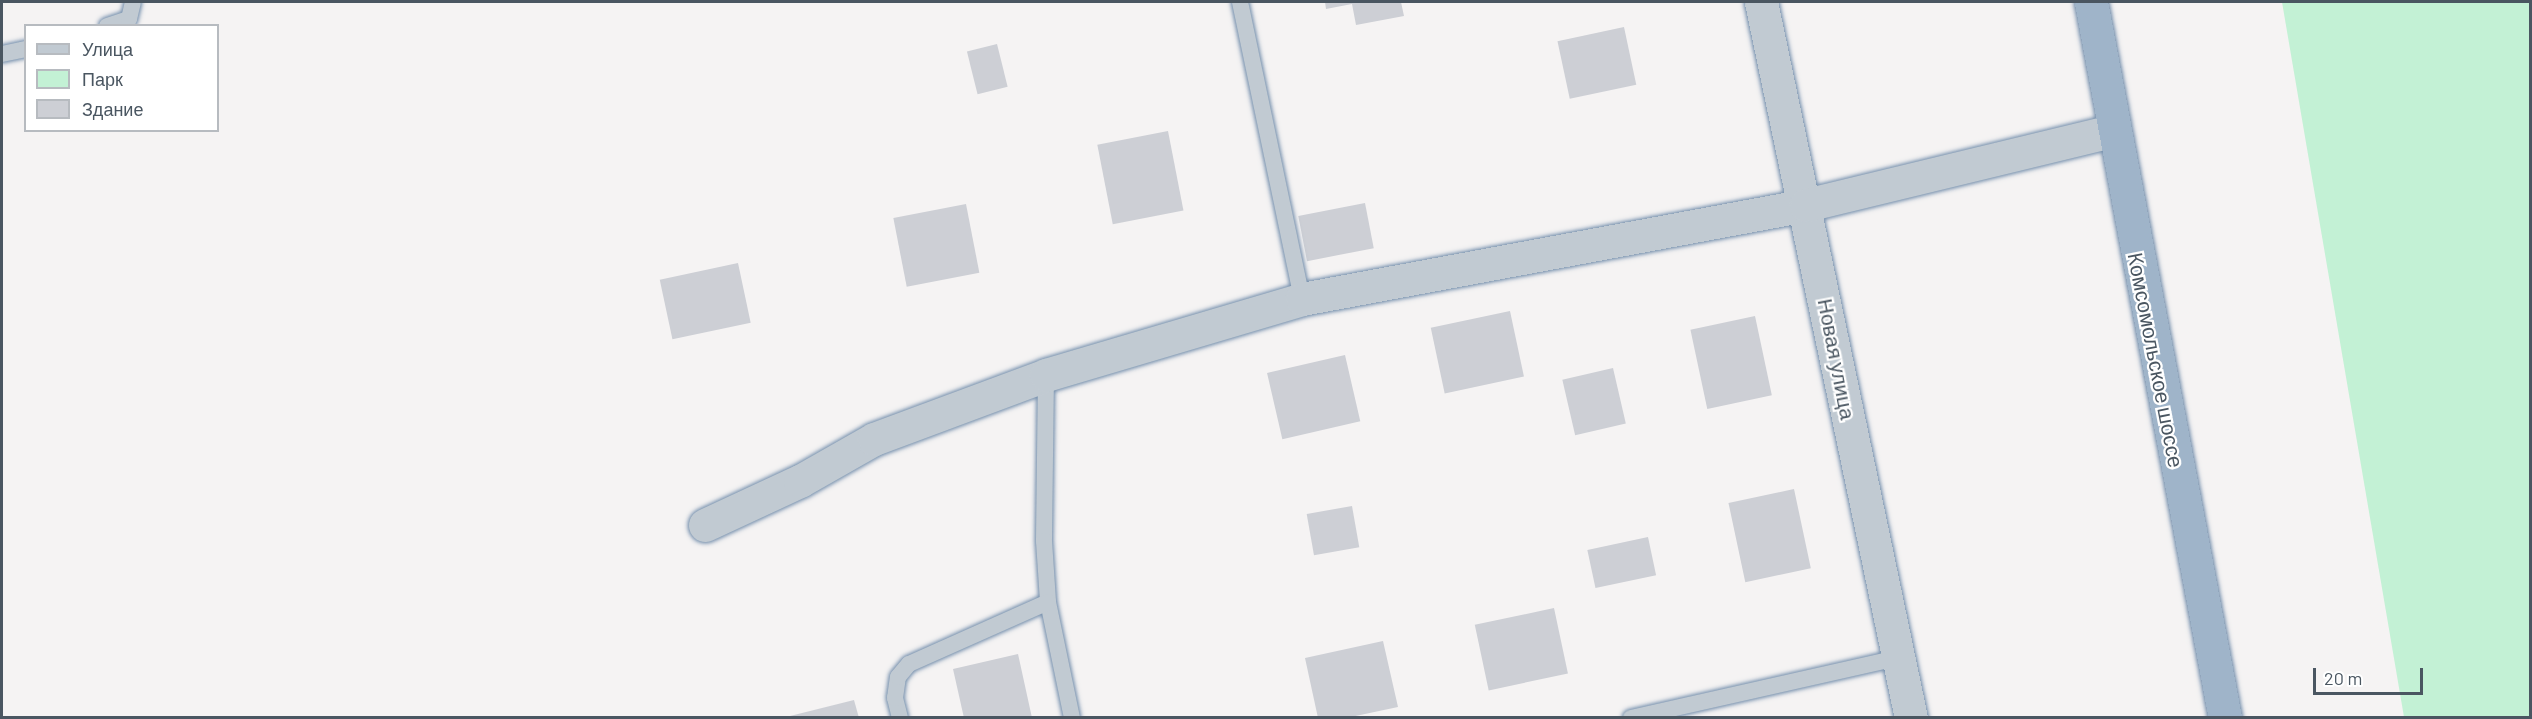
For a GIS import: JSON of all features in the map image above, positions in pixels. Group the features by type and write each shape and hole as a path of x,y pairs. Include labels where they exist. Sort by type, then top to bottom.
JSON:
{"highway":[{"name":"Комсомольское шоссе","path":"2091,2 2113,131 2225,717"}],"street":[{"name":"Новая улица","path":"1761,2 1806,205 1897,658 1911,717"},
{"path":"705,525 800,481 874,439 1046,375 1302,299 1806,205 2113,131"}],"lane":[{"path":"113,24 129,19 134,2"},
{"path":"1240,2 1302,299"},
{"path":"2,54 24,49"},
{"path":"1046,375 1044,541 1048,602 1072,717"},
{"path":"900,717 895,698 898,677 909,664 1048,602"},
{"path":"1631,717 1897,658"}],"green space":[{"path":"2282,2 2530,2 2530,717 2404,717"}],"building":[{"path":"1325,2 1401,2 1404,16 1356,25 1352,4 1326,9"},
{"path":"1624,27 1636,85 1570,99 1557,41"},
{"path":"997,44 1008,87 978,94 967,51"},
{"path":"1168,131 1183,211 1113,224 1097,145"},
{"path":"1365,203 1374,248 1307,261 1298,216"},
{"path":"966,204 979,273 907,287 893,218"},
{"path":"738,263 751,323 672,339 660,280"},
{"path":"1510,311 1524,377 1445,393 1431,328"},
{"path":"1755,316 1772,395 1707,409 1690,330"},
{"path":"1345,355 1360,421 1282,439 1267,373"},
{"path":"1613,368 1626,424 1575,435 1562,380"},
{"path":"1794,489 1811,568 1745,582 1728,503"},
{"path":"1352,506 1359,547 1314,555 1307,514"},
{"path":"1648,537 1656,575 1595,588 1587,550"},
{"path":"1554,608 1568,674 1489,690 1475,625"},
{"path":"1383,641 1398,707 1346,718 1318,718 1305,658"},
{"path":"1018,654 1032,718 964,718 953,669"},
{"path":"854,700 859,718 786,717"}]}
